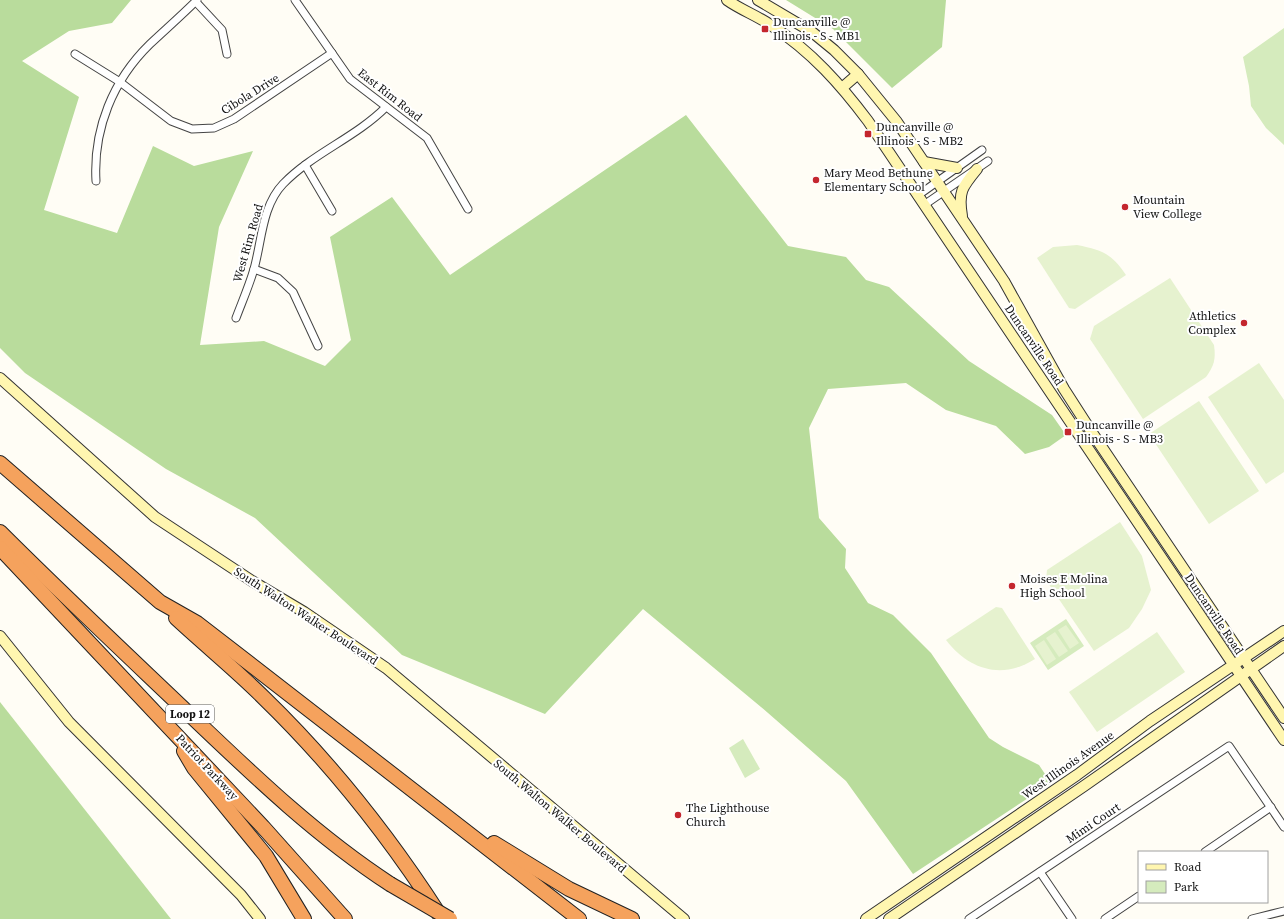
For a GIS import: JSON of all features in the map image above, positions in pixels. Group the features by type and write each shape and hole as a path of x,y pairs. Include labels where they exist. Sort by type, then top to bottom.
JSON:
{"highway":[{"path":"0,463 160,602 263,697 328,765 385,834 442,919"},
{"name":"Loop 12","path":"0,532 79,610 273,794 328,840 390,884 450,919"},
{"name":"Patriot Parkway","path":"0,548 296,862 345,919"},
{"path":"160,602 197,623 579,919"},
{"path":"171,730 194,768 266,856 304,919"},
{"path":"381,766 418,787 500,848 530,867 569,889 632,919"}],"main road":[{"name":"Duncanville Road","path":"727,0 742,4 772,25 813,57 843,87 868,121 1284,740"},
{"name":"Duncanville Road","path":"758,0 812,32 834,50 858,74 897,122 1015,298 1064,389 1091,432 1284,718"},
{"path":"843,87 858,74"},
{"path":"924,162 957,168"},
{"path":"962,220 959,199 965,184 978,169"},
{"name":"South Walton Walker Boulevard","path":"0,378 155,517 252,581 304,612 386,668 684,919"},
{"name":"West Illinois Avenue","path":"866,919 1077,776 1150,721 1284,631"},
{"path":"0,636 69,722 240,895 260,919"},
{"path":"889,919 1084,786 1284,646"},
{"path":"1077,776 1084,786"},
{"path":"918,884 924,895"}],"street":[{"name":"East Rim Road","path":"295,0 350,79 427,138 468,209"},
{"path":"96,181 94,160 100,130 107,106 120,82 149,45 196,1 222,30 227,54"},
{"name":"Cibola Drive","path":"75,54 120,82 172,121 192,129 214,128 234,119 332,53"},
{"name":"West Rim Road","path":"236,318 254,269 268,207 283,184 305,166 370,123 386,106"},
{"path":"917,196 982,150"},
{"path":"924,205 988,161"},
{"path":"305,166 332,211"},
{"path":"254,269 278,278 293,292 318,346"},
{"name":"Mimi Court","path":"969,919 1229,746 1271,807"},
{"path":"1206,851 1271,807 1284,827"},
{"path":"1040,872 1072,919"},
{"path":"1105,919 1138,897"},
{"path":"1252,919 1284,911"}],"green space":[{"path":"0,0 131,0 112,23 69,31 22,61 79,97 44,210 117,233 153,146 194,166 253,151 219,227 200,345 264,341 325,366 351,340 330,237 392,197 450,275 686,115 788,246 846,257 866,280 889,287 969,361 1052,415 1066,435 1049,447 1025,454 996,426 946,410 906,383 828,389 809,428 819,518 846,549 845,568 868,603 893,615 931,653 989,738 1003,747 1039,765 1051,783 913,874 846,781 761,707 643,609 545,714 402,655 255,518 166,469 25,373 0,348"},
{"path":"786,0 946,0 942,47 892,88 833,29"},
{"path":"1284,28 1284,145 1266,128 1251,106 1249,86 1243,57"},
{"path":"1077,245 1100,251 1110,257 1126,275 1075,309 1069,308 1037,258 1053,247"},
{"path":"1170,278 1214,345 1214,362 1206,377 1143,419 1090,339 1094,326"},
{"path":"1259,363 1284,400 1284,472 1266,484 1208,397"},
{"path":"1199,401 1259,491 1209,524 1149,434"},
{"path":"1120,522 1142,556 1151,590 1142,609 1129,628 1094,651 1046,580 1047,570"},
{"path":"996,607 1002,608 1035,659 1010,669 987,669 965,659 946,640"},
{"path":"1066,619 1084,646 1048,670 1030,643"},
{"path":"1066,625 1079,643 1070,649 1058,630"},
{"path":"1055,632 1068,651 1059,657 1046,638"},
{"path":"1157,632 1185,672 1097,732 1069,692"},
{"path":"1044,640 1056,659 1047,665 1035,646"},
{"path":"0,702 171,919 0,919"},
{"path":"743,739 760,769 745,778 729,748"}],"place":[{"name":"Duncanville @ Illinois - S - MB1","path":"765,29"},
{"name":"Duncanville @ Illinois - S - MB2","path":"868,134"},
{"name":"Mary Meod Bethune Elementary School","path":"816,180"},
{"name":"Mountain View College","path":"1125,207"},
{"name":"Athletics Complex","path":"1244,323"},
{"name":"Duncanville @ Illinois - S - MB3","path":"1068,432"},
{"name":"Moises E Molina High School","path":"1012,586"},
{"name":"The Lighthouse Church","path":"678,815"}]}
